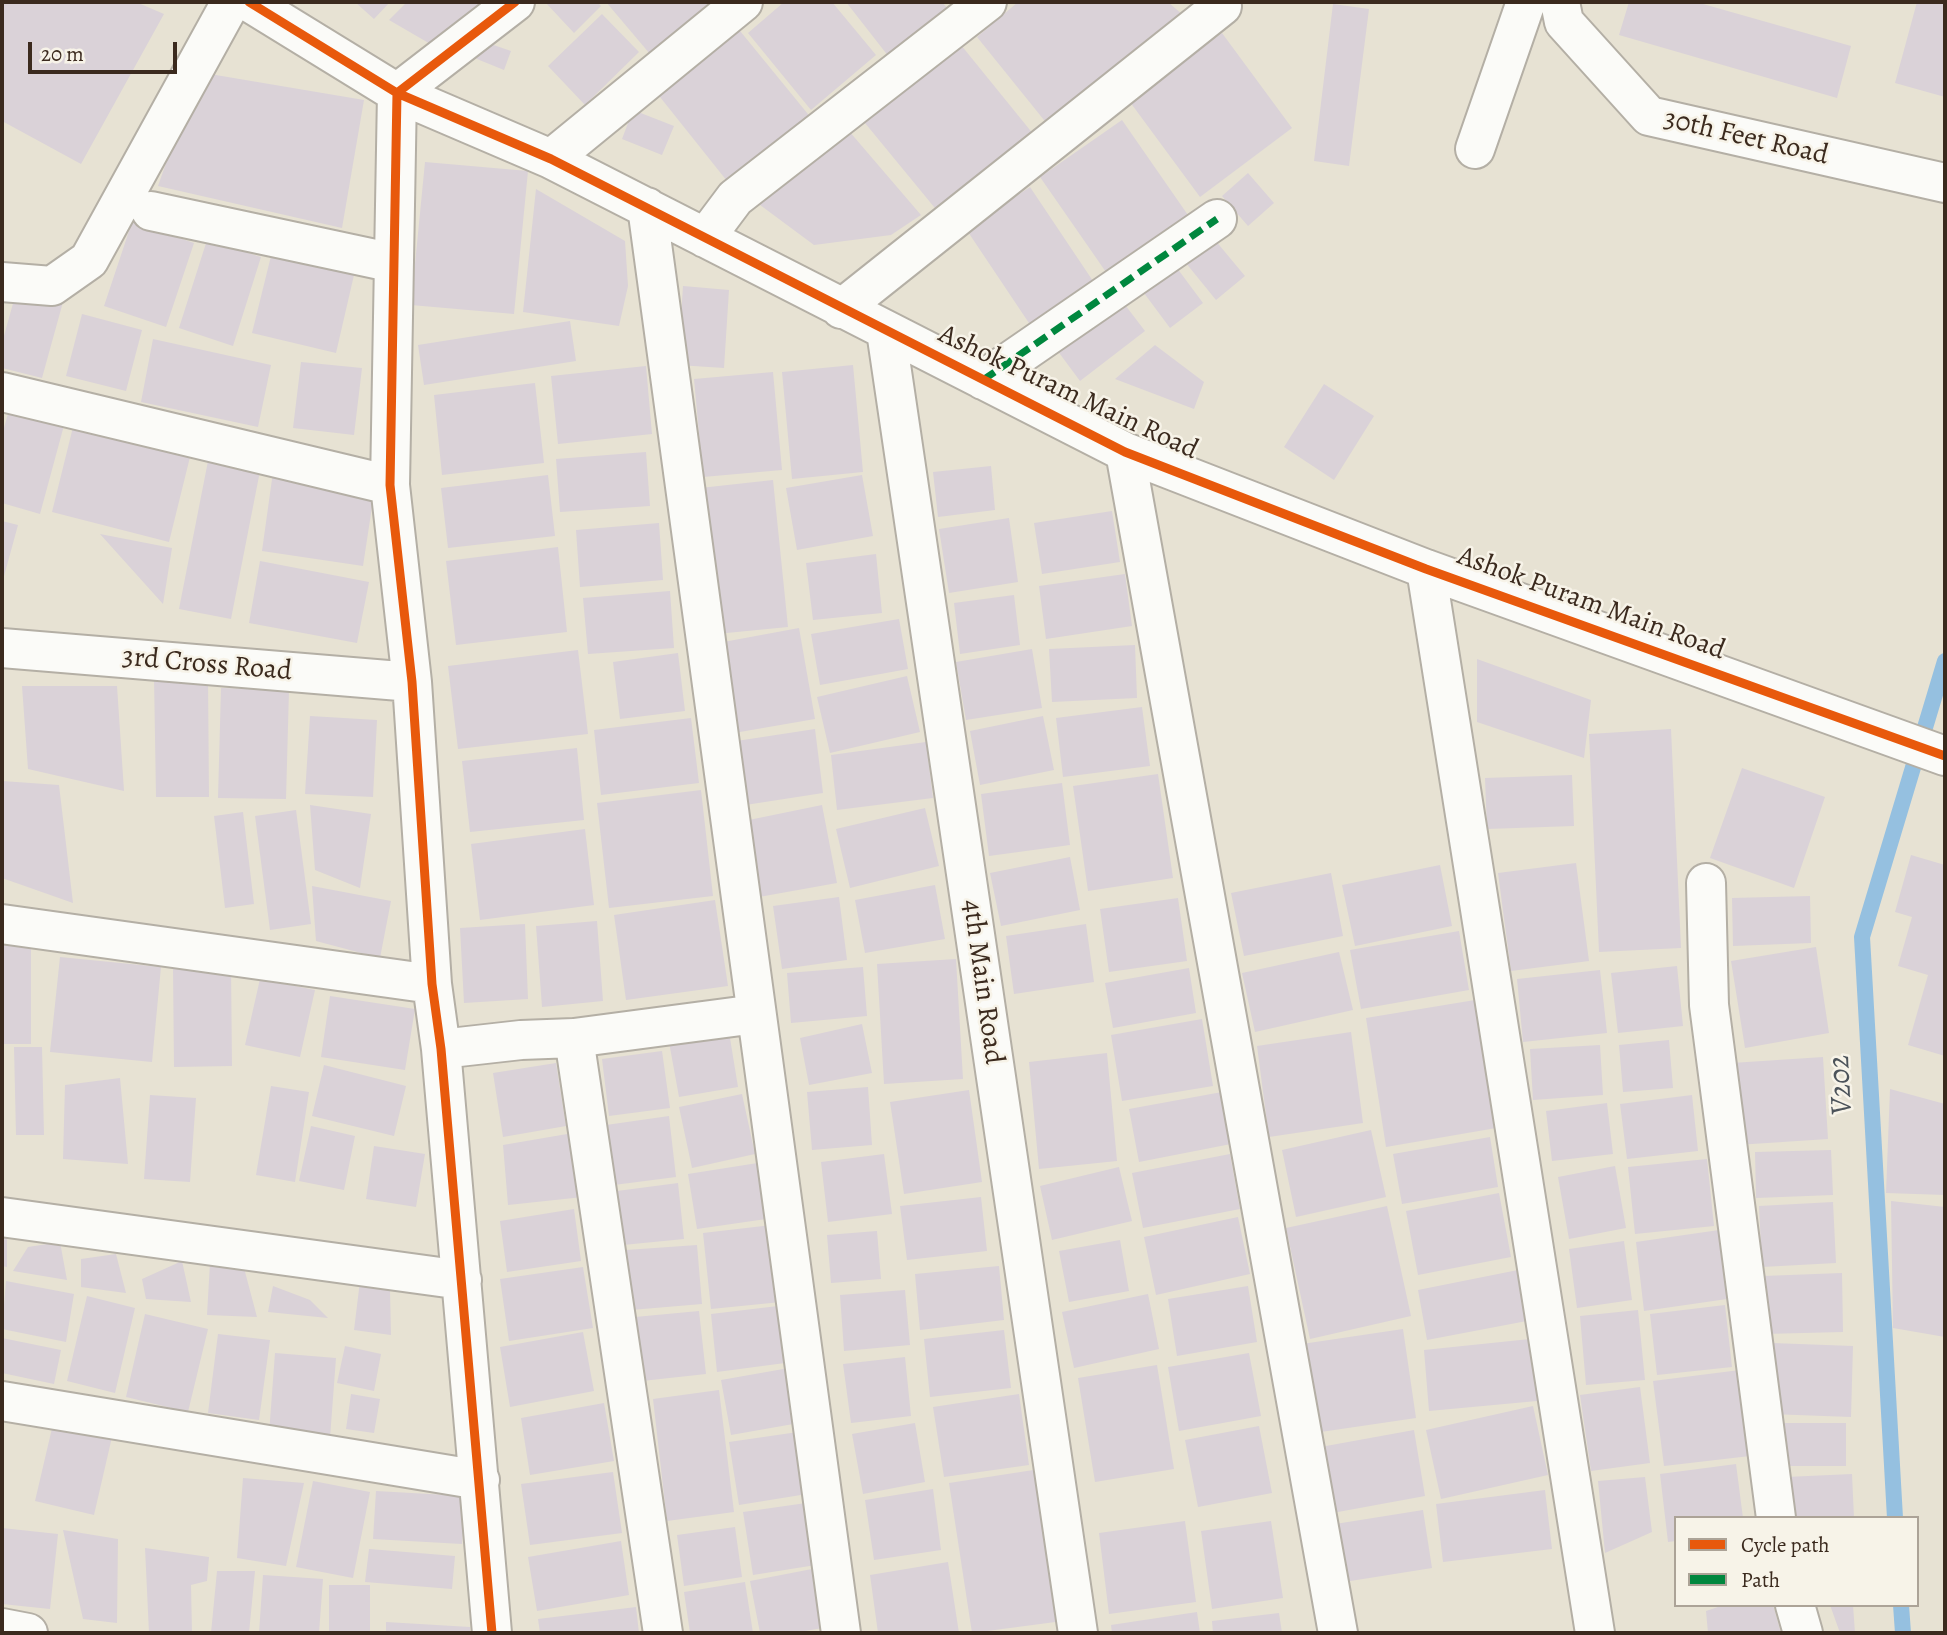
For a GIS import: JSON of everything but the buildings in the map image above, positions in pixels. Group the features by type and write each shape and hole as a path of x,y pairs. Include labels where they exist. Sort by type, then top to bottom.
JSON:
{"street":[{"path":"2,282 52,286 89,260 231,2"},
{"path":"492,1633 441,1049 432,984 412,682 390,485 397,93 515,2"},
{"path":"551,159 743,2"},
{"path":"705,238 735,198 987,2"},
{"path":"841,309 1222,6 1215,2"},
{"path":"1475,149 1526,2"},
{"name":"30th Feet Road","path":"1560,2 1564,22 1649,116 1945,183"},
{"name":"Ashok Puram Main Road","path":"273,7 397,93 551,159 1125,452 1426,569 1944,755"},
{"path":"647,207 841,1633"},
{"path":"151,211 394,263"},
{"path":"983,380 1217,219"},
{"name":"4th Main Road","path":"886,331 1078,1633"},
{"path":"2,392 390,485"},
{"path":"1125,452 1338,1633"},
{"path":"1426,569 1595,1633"},
{"name":"3rd Cross Road","path":"2,648 412,682"},
{"path":"1706,883 1709,1005 1776,1516"},
{"path":"2,924 432,984"},
{"path":"441,1049 521,1040 574,1038 757,1014"},
{"path":"574,1038 663,1633"},
{"path":"2,1217 462,1280"},
{"path":"2,1401 480,1480"},
{"path":"1796,1607 1803,1633"},
{"path":"2,1628 28,1633"}],"waterway":[{"name":"V202","path":"1895,1516 1862,937 1945,661"},
{"name":"V202","path":"1901,1607 1903,1633"}],"marked path":[{"path":"983,380 1217,219"}],"cycle path":[{"path":"249,2 397,93 551,159 1125,452 1426,569 1945,756"},
{"path":"492,1633 441,1049 432,984 412,682 390,485 397,93 515,2"}]}
